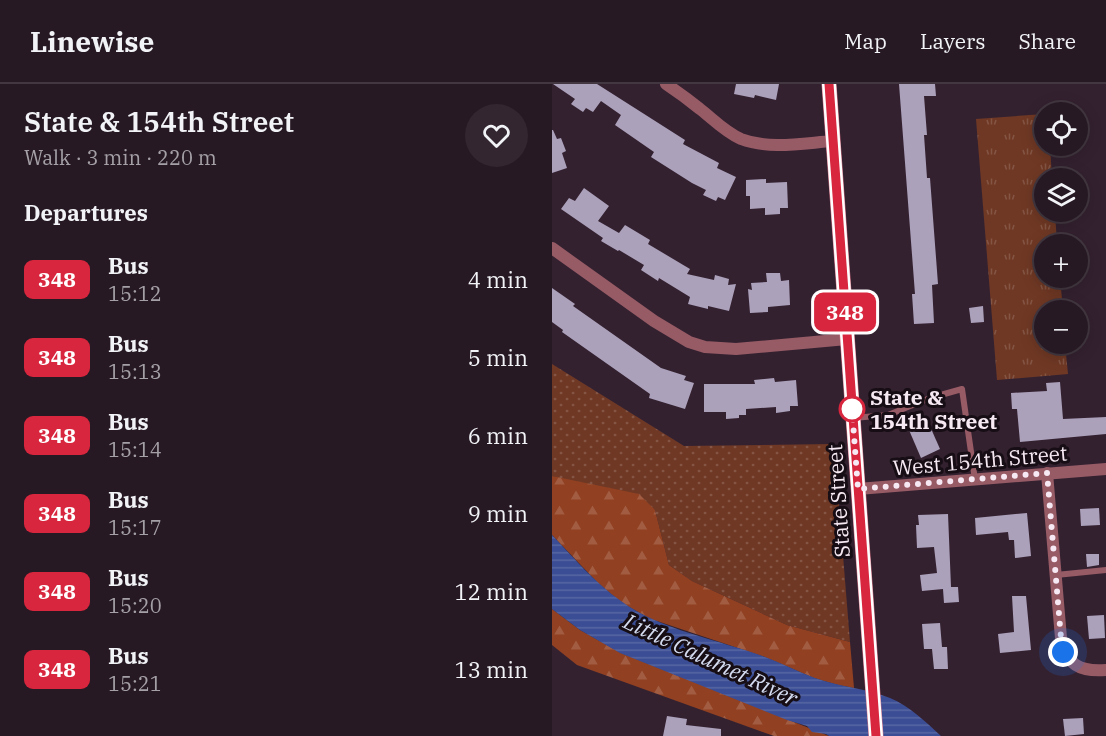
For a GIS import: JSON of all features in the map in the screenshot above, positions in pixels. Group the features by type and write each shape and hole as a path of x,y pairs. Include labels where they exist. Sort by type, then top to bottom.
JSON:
{"main road":[{"name":"State Street","path":"830,84 876,736"}],"street":[{"path":"666,84 700,108 725,130 742,139 764,144 792,145 833,141"},
{"path":"552,248 654,321 689,342 705,347 736,349 847,339"},
{"name":"West 154th Street","path":"858,489 1106,469"},
{"path":"1047,473 1063,652 1070,661 1083,668 1106,670"}],"lane":[{"path":"853,418 888,415 962,388 975,480"},
{"path":"1055,575 1106,570"}],"green space":[{"path":"1034,115 1034,156 1051,156 1051,168 1034,168 1034,222 1056,222 1056,234 1034,234 1034,288 1061,288 1062,300 1034,300 1034,354 1066,354 1068,374 997,380 976,119"},
{"path":"552,364 684,446 834,444 850,642 787,625 692,581 669,565 655,510 552,476"},
{"path":"552,476 639,494 655,510 669,565 692,581 787,625 850,642 854,688 814,678 765,657 651,619 622,603 598,583 552,535"},
{"path":"552,609 580,630 621,653 829,736 774,736 577,665 552,645"}],"water":[{"name":"Little Calumet River","path":"552,535 602,586 621,601 654,620 765,657 815,678 890,698 911,710 941,736 829,736 812,732 807,726 620,653 580,630 552,609"}],"building":[{"path":"553,84 597,84 685,140 683,144 719,163 717,168 736,177 725,200 718,197 716,201 703,195 706,190 651,157 654,152 615,125 621,115 601,101 593,112 586,108 583,112 571,104 575,99"},
{"path":"736,84 779,84 776,100 755,95 754,98 734,94"},
{"path":"899,84 935,84 936,96 924,96 927,178 930,178 938,284 932,285 934,323 914,324 912,294 915,294"},
{"path":"552,130 557,139 561,138 566,151 562,153 567,168 552,173"},
{"path":"766,179 766,183 787,182 788,208 780,208 780,214 765,215 765,208 750,209 750,196 746,196 746,180"},
{"path":"584,188 609,206 598,221 619,233 625,225 650,240 648,244 690,269 687,274 714,280 715,275 729,279 728,285 736,284 729,311 688,304 690,297 641,270 644,265 601,241 603,238 561,209 569,198 575,201"},
{"path":"766,273 780,273 781,281 789,280 790,305 768,307 768,312 750,313 748,289 752,290 751,283 767,282"},
{"path":"552,288 575,304 573,306 661,368 686,376 684,380 694,383 685,409 649,398 650,394 562,332 563,330 552,322"},
{"path":"983,306 984,322 971,323 969,308"},
{"path":"774,378 775,382 796,380 798,406 790,406 790,411 776,413 776,407 746,409 746,415 726,419 726,412 704,412 704,384 755,384 754,380"},
{"path":"1060,382 1063,419 1106,417 1106,434 1020,442 1017,409 1012,409 1011,393 1047,391 1046,383"},
{"path":"925,415 940,449 921,458 906,423"},
{"path":"1099,508 1100,525 1081,526 1080,509"},
{"path":"1027,513 1031,556 1015,558 1014,540 1009,540 1008,532 976,535 975,518"},
{"path":"948,514 951,587 958,587 959,602 944,603 943,589 922,591 920,575 937,573 934,547 917,548 916,525 919,525 918,515"},
{"path":"1086,554 1099,554 1099,565 1087,567"},
{"path":"1012,596 1026,596 1031,650 1000,653 998,634 1014,632"},
{"path":"1104,615 1105,638 1089,639 1087,616"},
{"path":"940,623 942,647 947,647 948,669 934,669 932,649 924,649 922,624"},
{"path":"667,716 687,719 686,725 721,729 721,736 663,736"},
{"path":"1083,718 1084,734 1065,736 1063,719"}],"bus line":[{"name":"348","path":"829,84 876,736"}],"place":[{"name":"State & 154th Street","path":"852,409"}],"route":[{"path":"852,409 858,489 1047,473 1063,652"}]}
